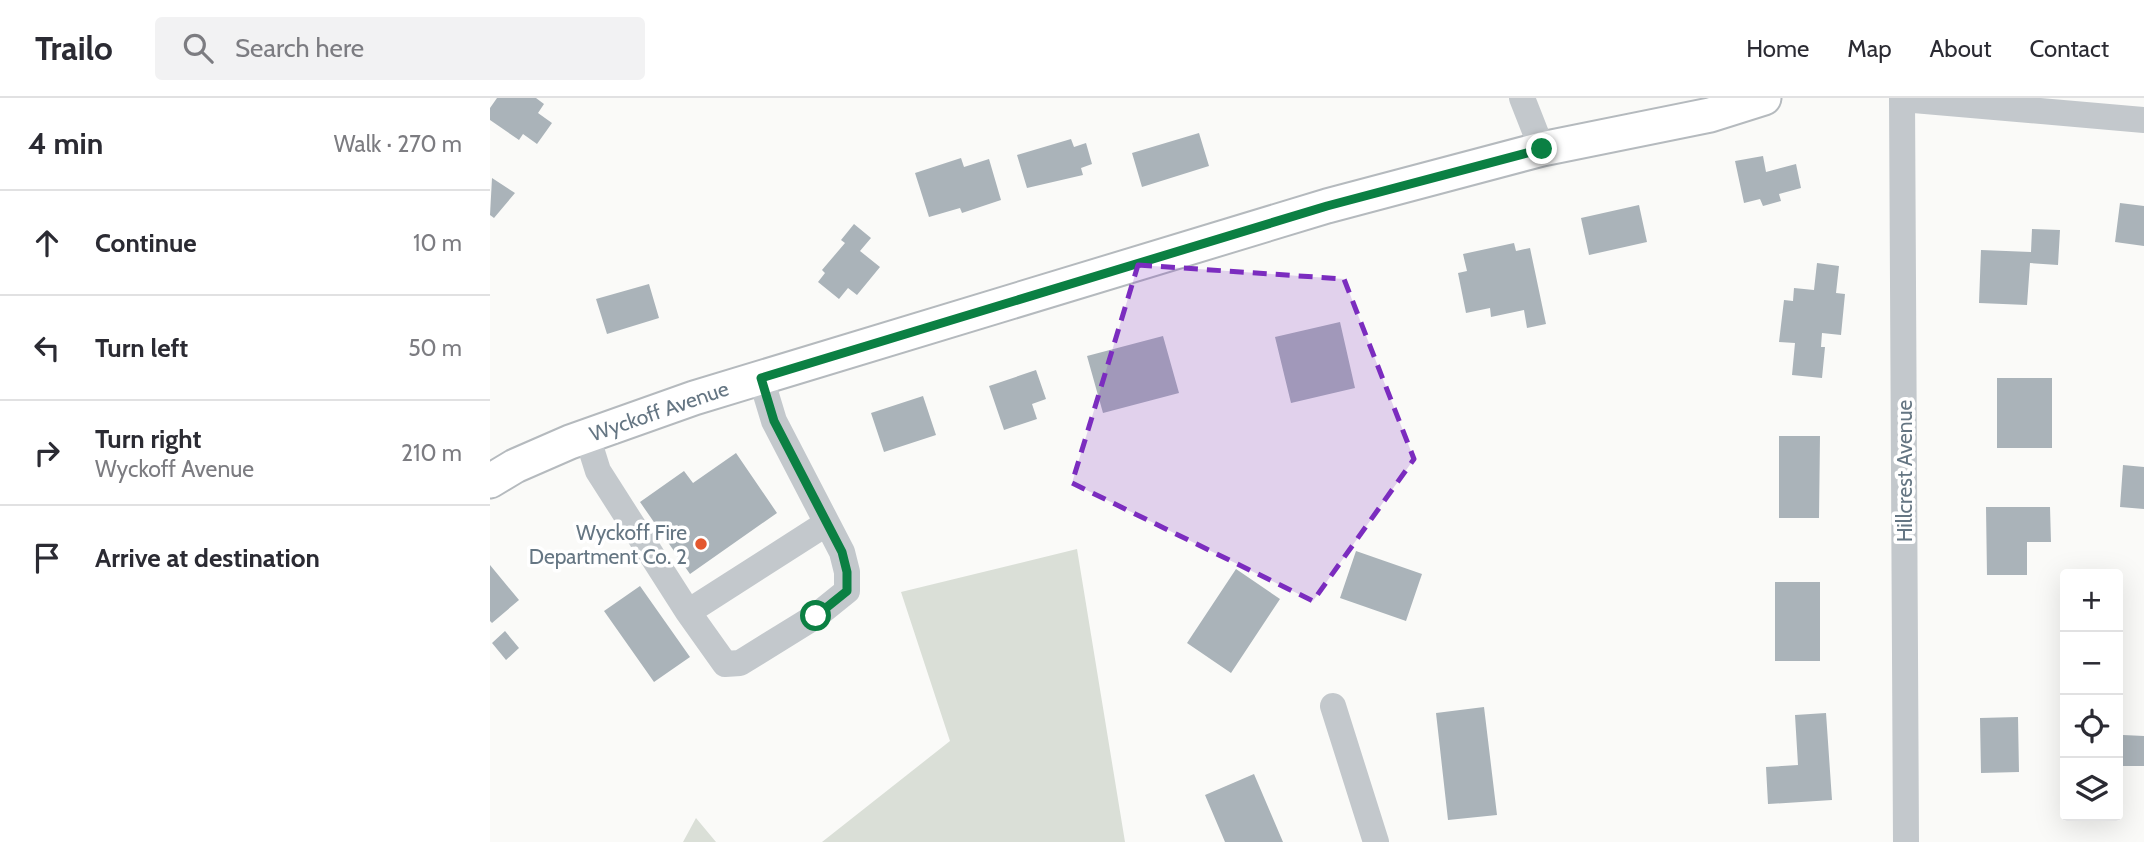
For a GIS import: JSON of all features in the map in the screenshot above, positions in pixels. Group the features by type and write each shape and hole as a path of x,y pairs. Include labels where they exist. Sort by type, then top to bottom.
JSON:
{"main road":[{"name":"Wyckoff Avenue","path":"490,481 515,466 587,436 761,378 1327,206 1542,149 1710,115 1764,98"}],"street":[{"path":"1522,98 1542,149"},
{"path":"1902,99 2144,120"},
{"name":"Hillcrest Avenue","path":"1902,99 1906,842"},
{"path":"587,436 598,471 688,612 725,664 740,663 816,616 847,591 847,572 842,552 774,421 761,378"},
{"path":"688,612 827,523"},
{"path":"1333,705 1376,842"}],"highlighted area":[{"path":"1138,265 1344,279 1414,459 1313,601 1072,483"}],"shaded area":[{"path":"1077,549 1125,842 822,842 950,741 901,592"},
{"path":"696,818 716,842 683,842"}],"building":[{"path":"497,98 536,98 544,104 538,113 552,123 537,144 523,134 519,140 490,120 490,108"},
{"path":"1199,133 1209,166 1142,187 1132,153"},
{"path":"1071,139 1074,147 1086,143 1092,164 1081,168 1083,175 1027,188 1017,155"},
{"path":"1763,156 1766,172 1796,164 1801,188 1779,194 1781,201 1763,206 1760,199 1744,203 1735,161"},
{"path":"961,158 964,167 989,159 1001,200 962,213 960,208 929,217 915,173"},
{"path":"492,178 515,193 494,218 490,215"},
{"path":"2120,203 2144,206 2144,246 2115,242"},
{"path":"1639,205 1647,242 1589,255 1581,218"},
{"path":"854,224 871,238 860,251 880,267 857,295 848,288 839,299 818,282 825,273 822,270 845,243 841,240"},
{"path":"2032,229 2060,230 2058,265 2030,263 2027,305 1979,303 1981,250 2031,252"},
{"path":"1514,243 1516,251 1530,248 1546,324 1527,328 1524,310 1491,317 1490,308 1466,313 1458,273 1467,271 1463,254"},
{"path":"1817,263 1839,266 1836,293 1845,294 1841,335 1822,333 1821,347 1825,347 1822,378 1792,375 1795,343 1779,342 1784,300 1793,301 1794,288 1814,290"},
{"path":"649,284 659,318 607,334 596,299"},
{"path":"1340,322 1355,388 1291,403 1275,337"},
{"path":"1163,336 1179,393 1103,413 1087,356"},
{"path":"1036,370 1046,399 1032,404 1037,419 1004,430 989,386"},
{"path":"1997,378 2052,378 2052,448 1997,448"},
{"path":"923,396 936,435 884,452 871,413"},
{"path":"1779,436 1820,436 1819,518 1779,518"},
{"name":"Wyckoff Fire Department Co. 2","path":"736,453 777,513 690,574 640,502 684,471 693,483"},
{"path":"2123,465 2144,467 2144,509 2120,507"},
{"path":"1986,507 2050,507 2051,542 2027,542 2027,575 1987,575"},
{"path":"1356,551 1422,574 1406,621 1340,598"},
{"path":"490,565 519,600 492,623 490,621"},
{"path":"1236,569 1280,599 1231,673 1187,643"},
{"path":"1775,582 1820,582 1820,661 1775,661"},
{"path":"640,586 690,657 654,682 604,611"},
{"path":"505,631 519,648 506,660 492,643"},
{"path":"1484,707 1497,815 1448,820 1436,713"},
{"path":"1826,713 1832,800 1768,804 1766,767 1798,765 1795,715"},
{"path":"2018,717 2019,772 1981,773 1980,718"},
{"path":"2123,735 2144,736 2144,766 2123,766"},
{"path":"1254,774 1283,842 1225,842 1205,795"}],"place":[{"name":"Wyckoff Fire Department Co. 2","path":"701,544"}],"route":[{"path":"816,616 847,591 847,572 842,552 774,421 761,378 1327,206 1542,149"}]}
